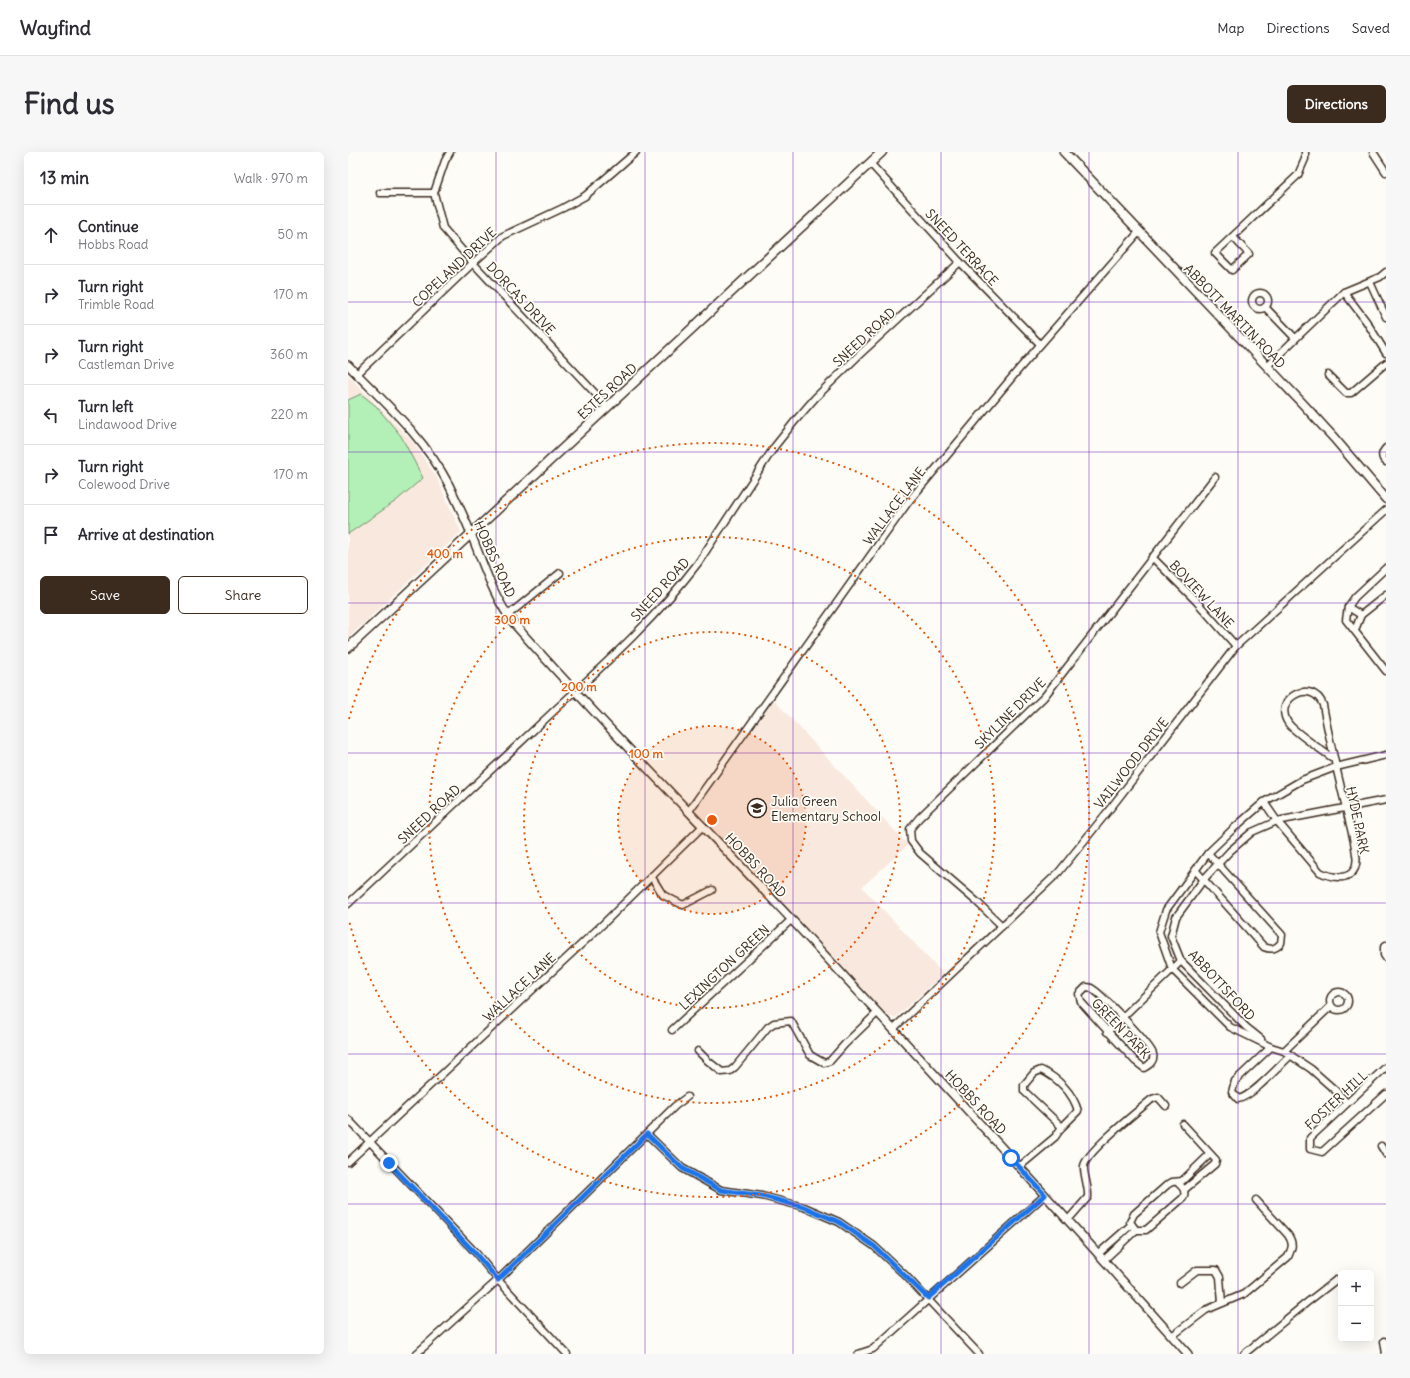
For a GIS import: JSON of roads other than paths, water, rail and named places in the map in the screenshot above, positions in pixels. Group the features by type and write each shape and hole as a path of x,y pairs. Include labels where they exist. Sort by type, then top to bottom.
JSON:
{"main road":[{"name":"ESTES ROAD","path":"348,648 882,152"},
{"name":"ABBOTT MARTIN ROAD","path":"1064,152 1334,438 1386,499"}],"street":[{"path":"380,193 434,193 445,161 450,152"},
{"name":"COPELAND DRIVE","path":"357,374 503,236 585,196 636,152"},
{"path":"1233,237 1249,254 1232,270 1215,253 1298,175 1305,159 1305,152"},
{"path":"1372,152 1386,172"},
{"name":"SNEED TERRACE","path":"870,163 960,262 1040,344"},
{"name":"DORCAS DRIVE","path":"434,193 443,228 473,263 607,406"},
{"name":"WALLACE LANE","path":"689,811 909,501 1040,344 1139,232"},
{"name":"SNEED ROAD","path":"348,904 650,619 684,582 775,446 815,398 858,356 960,262"},
{"path":"1267,366 1344,292 1370,282 1386,272"},
{"path":"1370,282 1386,317"},
{"path":"1344,292 1366,321 1386,353"},
{"path":"1265,308 1295,338"},
{"path":"1328,375 1346,393 1351,393 1386,363"},
{"name":"HOBBS ROAD","path":"348,365 418,438 434,459 448,484 471,533 499,601 513,622 575,691 878,1013 1068,1220 1188,1354"},
{"path":"1386,448 1382,452 1382,458 1386,462"},
{"name":"SKYLINE DRIVE","path":"1002,926 972,897 920,853 912,841 910,829 919,818 1044,697 1215,477"},
{"name":"VAILWOOD DRIVE","path":"892,1029 1059,872 1236,646 1386,510"},
{"name":"BOVIEW LANE","path":"1152,557 1196,601 1236,646"},
{"path":"1386,568 1355,596 1348,607 1346,620 1386,671"},
{"path":"508,615 560,573"},
{"path":"1355,630 1361,615 1386,595"},
{"path":"1348,607 1361,615"},
{"name":"HYDE PARK","path":"1264,802 1277,821 1320,872 1328,876 1342,878 1355,868 1357,856 1321,701 1313,694 1308,692 1292,695 1286,703 1284,713 1288,723 1334,759"},
{"name":"ABBOTTSFORD","path":"1347,1103 1310,1068 1291,1055 1230,1027 1172,969 1159,932 1166,910 1208,853 1264,802 1302,780 1336,767 1386,755"},
{"name":"ABBOTTSFORD","path":"1271,1047 1246,1027 1181,961 1171,936 1176,917 1204,879 1230,851 1252,832 1277,821 1386,800"},
{"name":"WALLACE LANE","path":"348,1162 604,924 703,826"},
{"path":"1196,871 1264,947 1274,949 1281,943 1282,935 1208,853"},
{"path":"651,876 663,895 683,905 712,890"},
{"name":"LEXINGTON GREEN","path":"672,1030 791,920"},
{"path":"1386,946 1384,947 1384,955 1386,958"},
{"path":"1107,1032 1181,961"},
{"name":"GREEN PARK","path":"1086,987 1092,988 1122,1016 1150,1048 1154,1055 1149,1066 1144,1068 1135,1061 1081,1002 1079,994 1086,987"},
{"path":"1284,1051 1331,1006"},
{"path":"698,1051 722,1072 730,1070 735,1068 768,1027 774,1023 791,1021 810,1055 824,1063 830,1061 845,1044 878,1013"},
{"path":"1271,1047 1235,1081 1232,1092 1238,1099 1242,1098 1265,1080 1291,1055"},
{"name":"FOSTER HILL","path":"1386,1067 1310,1138 1310,1149 1322,1152 1386,1094"},
{"path":"1019,1167 1055,1137 1062,1127 1078,1111 1076,1102 1064,1086 1041,1070 1034,1072 1024,1085 1024,1091 1062,1127"},
{"path":"1068,1220 1088,1197 1089,1191 1084,1166 1089,1157 1100,1144 1152,1099 1158,1097 1166,1106"},
{"path":"416,1354 498,1280 675,1106 687,1098"},
{"path":"348,1119 476,1254 498,1280 567,1354"},
{"path":"1183,1124 1216,1160 1215,1164 1184,1190"},
{"path":"647,1134 682,1168 721,1190 762,1196 804,1207 839,1222 874,1246 928,1298 979,1354"},
{"path":"1381,1146 1386,1154"},
{"path":"1136,1230 1131,1225 1131,1218 1134,1214 1167,1185 1172,1182 1182,1181 1210,1154"},
{"path":"1104,1260 1136,1230 1146,1230 1183,1198 1185,1193 1184,1190 1177,1182"},
{"path":"858,1354 873,1349 928,1298 1045,1195"},
{"path":"1172,1336 1206,1310 1244,1294 1288,1257 1292,1248 1292,1242 1288,1235 1256,1200"},
{"path":"1098,1254 1131,1225"},
{"path":"1180,1284 1197,1270 1216,1270 1220,1277 1222,1303"},
{"path":"1244,1354 1305,1304 1336,1280 1338,1280"},
{"path":"1384,1341 1386,1354"}],"place":[{"name":"Julia Green Elementary School","path":"757,808"}]}
